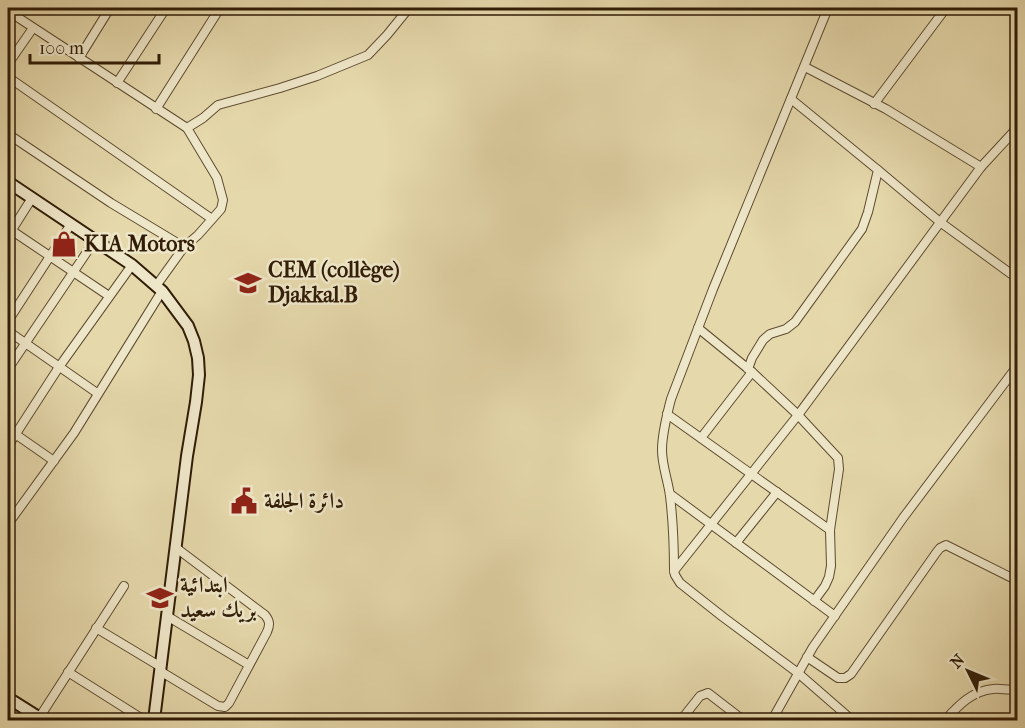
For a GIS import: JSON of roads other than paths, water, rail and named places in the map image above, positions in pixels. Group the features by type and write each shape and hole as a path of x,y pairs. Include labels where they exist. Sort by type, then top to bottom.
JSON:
{"street":[{"path":"79,58 109,8"},
{"path":"117,83 166,8"},
{"path":"156,109 220,8"},
{"path":"187,128 218,105 317,76 368,54 409,8"},
{"path":"828,8 717,278 671,399 662,449 670,494 674,571 680,583 798,673 852,720"},
{"path":"874,104 946,8"},
{"path":"8,11 187,128 217,178 223,200 221,208 213,219 184,247 74,433 8,524"},
{"path":"8,64 33,28"},
{"path":"804,67 886,108 981,167"},
{"path":"8,77 213,219"},
{"path":"791,99 940,222 1016,275"},
{"path":"674,571 798,416 981,167 1017,127"},
{"path":"8,134 111,203 184,247"},
{"path":"1008,139 1017,140"},
{"path":"701,438 750,371 752,358 763,340 795,322 862,229 878,170"},
{"path":"8,182 132,265 159,288 188,326 196,350 199,375 196,402 186,456 154,720"},
{"path":"32,198 9,231 110,296"},
{"path":"8,321 71,224"},
{"path":"8,369 96,240"},
{"path":"8,446 59,367 132,265"},
{"path":"698,328 750,371 838,458 839,469 830,530 831,566 825,586 814,601"},
{"path":"8,331 98,393"},
{"path":"772,720 807,657 835,616 903,518 1017,365"},
{"path":"667,414 830,530"},
{"path":"8,429 54,461"},
{"path":"736,543 777,492"},
{"path":"670,494 835,616"},
{"path":"807,657 838,678 845,678 851,674 936,553 946,545 1017,581"},
{"path":"96,628 221,707 229,703 267,632 270,625 269,620 175,547"},
{"path":"8,698 41,719 68,672 124,586"},
{"path":"167,616 249,665"},
{"path":"68,672 144,720"},
{"path":"945,720 961,703 979,692 994,689 1017,689"},
{"path":"681,720 700,696 708,693 743,720"}],"place":[{"name":"KIA Motors","path":"64,244"},
{"name":"CEM (collège) Djakkal.B","path":"248,283"},
{"name":"دائرة الجلفة","path":"244,501"},
{"name":"ابتدائية بريك سعيد","path":"160,598"}]}
